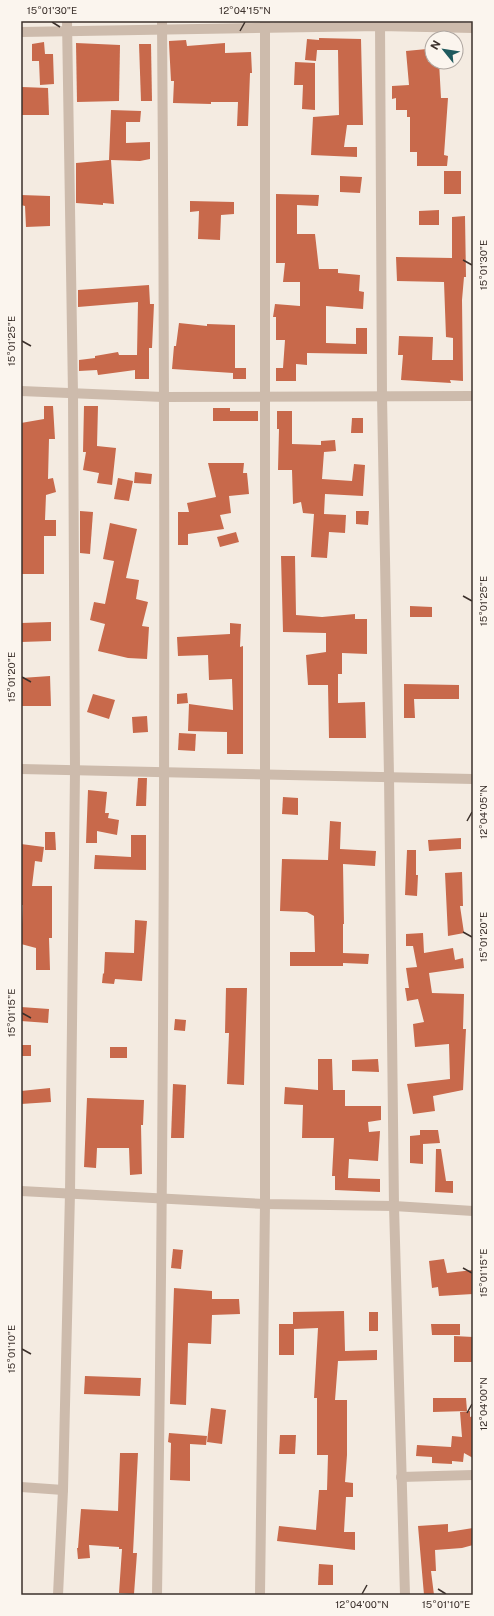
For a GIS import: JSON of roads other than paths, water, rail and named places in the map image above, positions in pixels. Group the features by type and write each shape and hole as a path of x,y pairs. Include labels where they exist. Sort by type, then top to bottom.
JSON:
{"street":[{"path":"58,1595 64,1490 70,1193 75,771 73,394 67,21"},
{"path":"21,32 67,32 162,26 265,24 380,24 473,28"},
{"path":"260,1595 265,1204 265,24"},
{"path":"380,24 382,396 389,776 394,1206 405,1595"},
{"path":"157,1595 163,1198 165,773 162,26"},
{"path":"21,391 163,397 473,396"},
{"path":"21,769 473,779"},
{"path":"21,1191 265,1204 394,1206 473,1211"},
{"path":"402,1476 473,1475"},
{"path":"21,1487 64,1490"}]}
